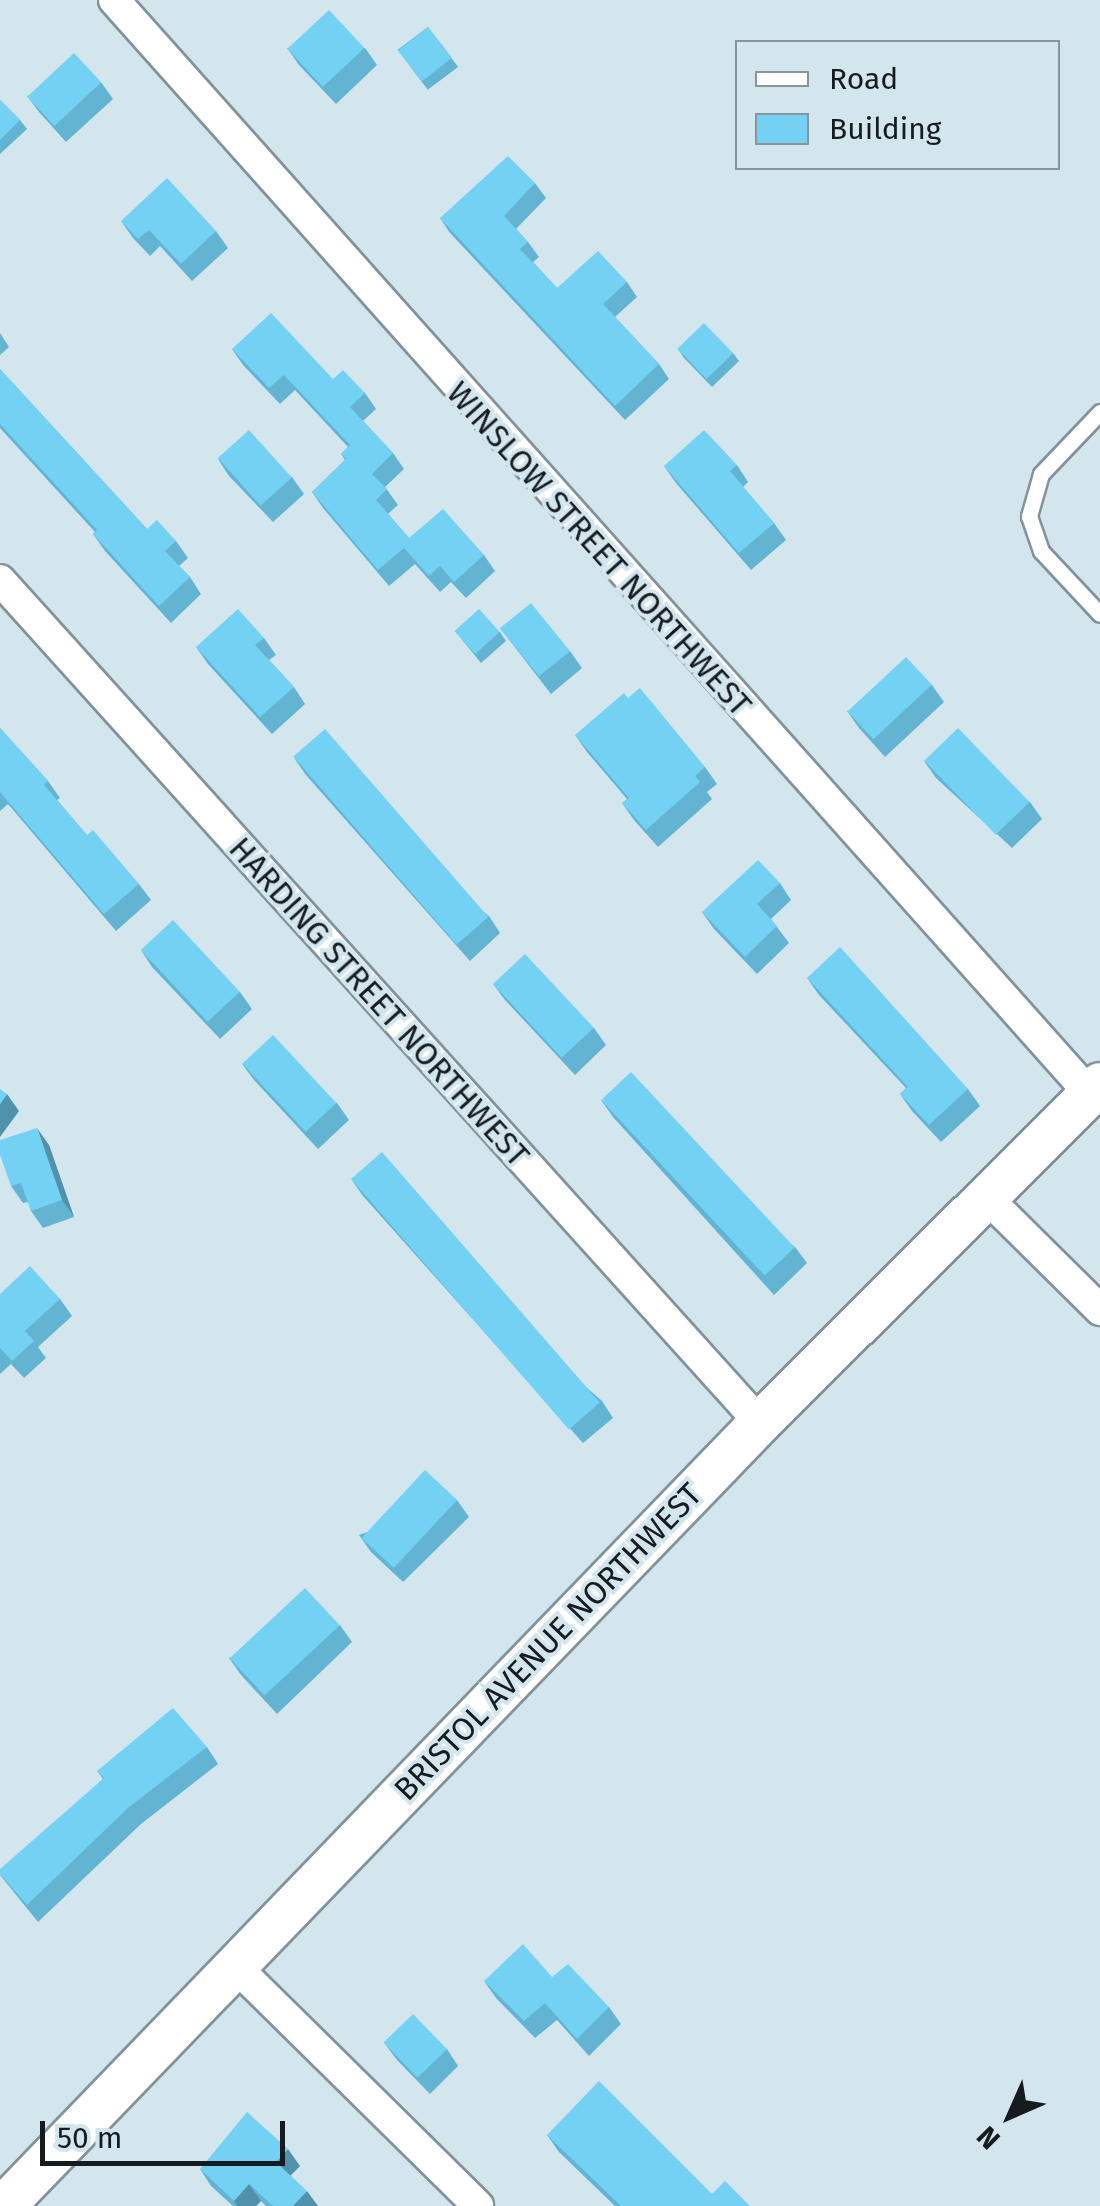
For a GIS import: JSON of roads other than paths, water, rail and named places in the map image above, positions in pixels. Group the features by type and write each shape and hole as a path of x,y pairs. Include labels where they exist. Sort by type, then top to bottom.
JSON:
{"street":[{"name":"WINSLOW STREET NORTHWEST","path":"114,0 1095,1089"},
{"name":"HARDING STREET NORTHWEST","path":"0,580 760,1423"},
{"name":"BRISTOL AVENUE NORTHWEST","path":"7,2191 234,1965 760,1423 988,1200 1095,1089"},
{"path":"988,1200 1100,1310"},
{"path":"234,1965 478,2206"}],"lane":[{"path":"1100,412 1042,474 1029,516 1042,551 1100,614"}]}
